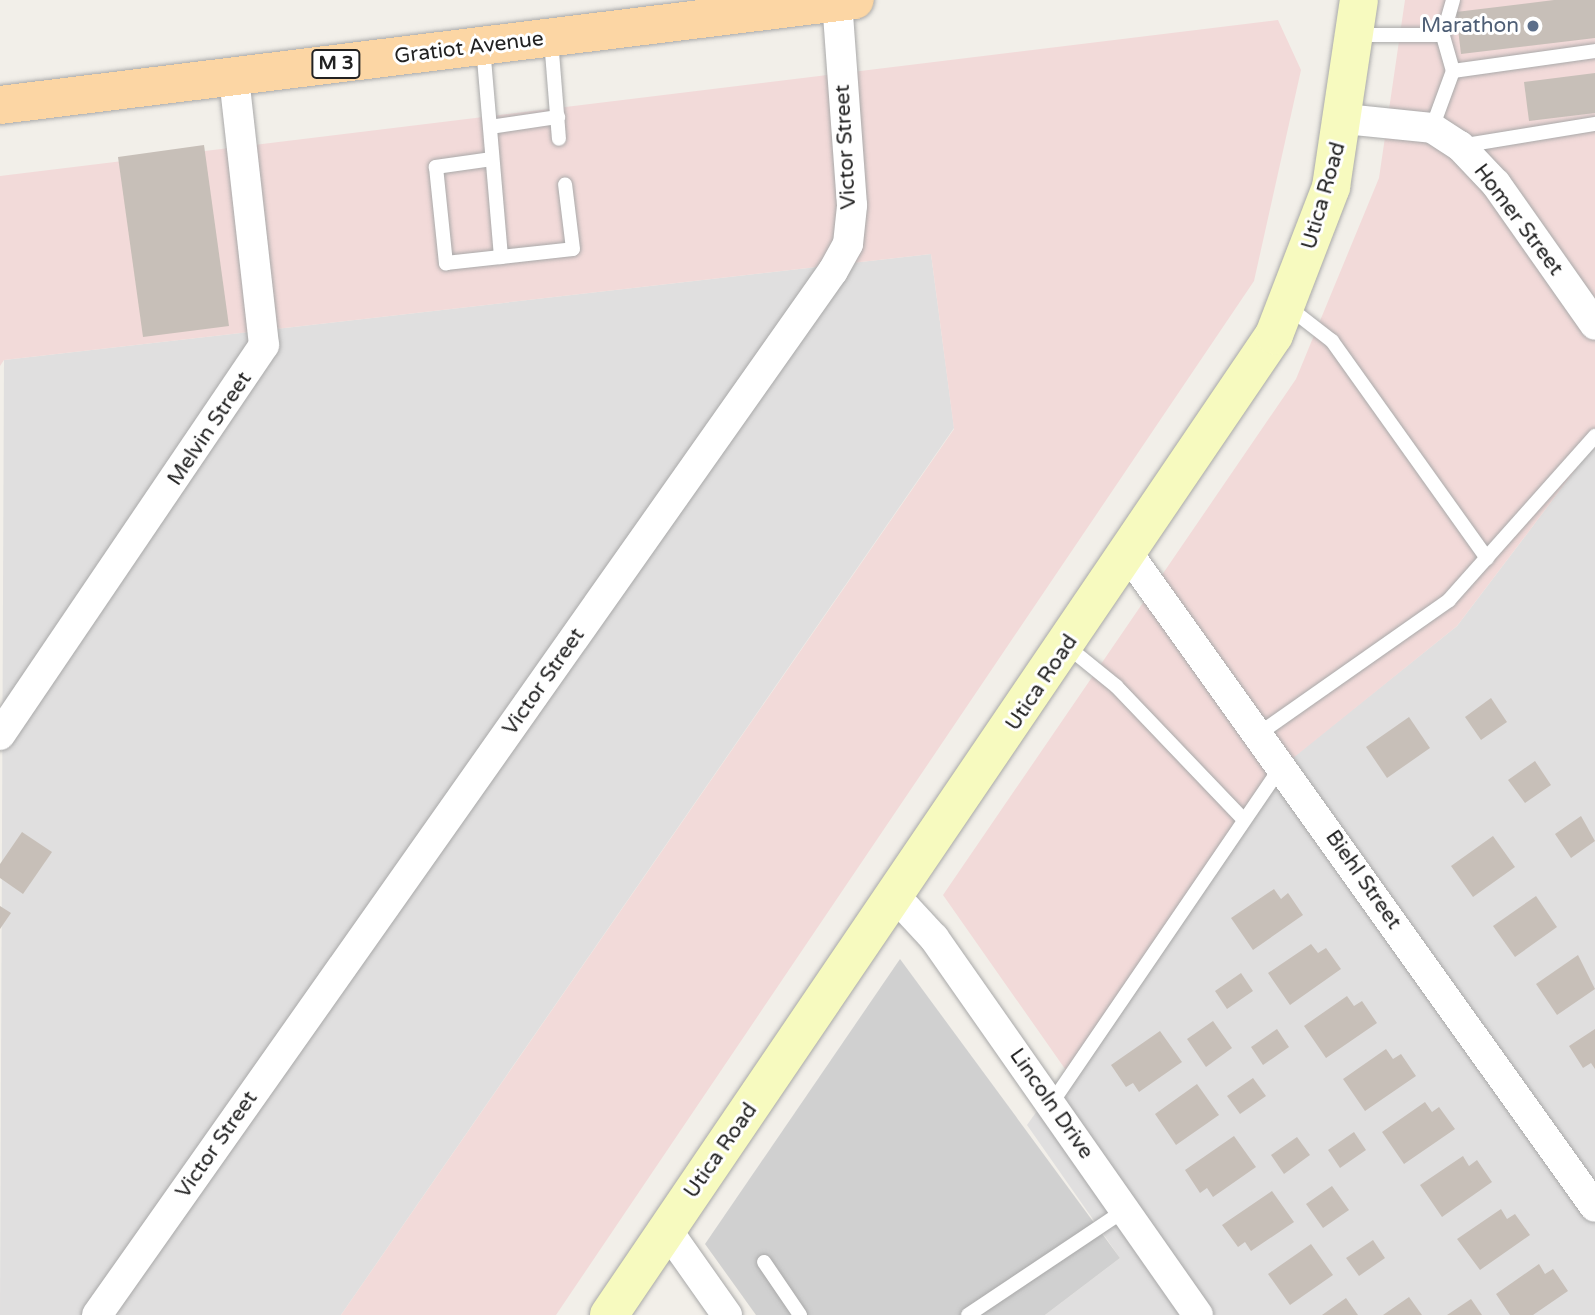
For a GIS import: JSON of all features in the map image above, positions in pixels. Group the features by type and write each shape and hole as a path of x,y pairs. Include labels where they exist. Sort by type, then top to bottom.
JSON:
{"main road":[{"name":"Gratiot Avenue","path":"0,106 846,1"},
{"name":"Utica Road","path":"609,1315 1068,647 1274,335 1331,187 1345,119 1357,18"}],"street":[{"name":"Victor Street","path":"97,1315 833,271 848,244 852,205 846,1"},
{"name":"Melvin Street","path":"0,735 264,345 234,76"},
{"name":"Homer Street","path":"1345,119 1432,128 1460,146 1496,184 1595,325"},
{"name":"Biehl Street","path":"1129,555 1260,733 1595,1207"},
{"name":"Lincoln Drive","path":"896,897 934,938 1199,1315"},
{"path":"667,1230 727,1315"}],"lane":[{"path":"1432,128 1453,72 1443,35 1457,0"},
{"path":"1357,18 1443,35"},
{"path":"551,38 559,139"},
{"path":"483,46 501,257"},
{"path":"1453,72 1595,51"},
{"path":"490,127 558,117"},
{"path":"1460,146 1595,124"},
{"path":"492,159 436,167 446,263 573,249 565,184"},
{"path":"1287,305 1332,341 1487,558"},
{"path":"1260,733 1414,629 1487,558 1595,436"},
{"path":"1068,647 1115,686 1244,820"},
{"path":"1051,1104 1282,766"},
{"path":"968,1315 1125,1210"},
{"path":"764,1262 800,1315"}],"shaded area":[{"path":"1405,0 1595,0 1595,444 1457,626 1282,767 1070,1076 943,895 1296,379 1379,178"},
{"path":"1278,20 1301,70 1254,281 556,1315 341,1315 954,429 931,254 4,360 0,366 0,176"},
{"path":"931,254 954,428 341,1315 0,1315 4,360"},
{"path":"1595,444 1595,1315 1045,1315 1120,1258 1027,1125 1282,766 1457,626"},
{"path":"900,959 1120,1258 1045,1315 756,1315 705,1244"}],"building":[{"path":"1554,0 1595,0 1595,38 1461,54 1456,12"},
{"path":"1595,73 1595,113 1529,121 1524,82"},
{"path":"204,145 229,326 143,337 118,157"},
{"path":"1491,698 1507,722 1481,740 1465,717"},
{"path":"1409,717 1430,748 1387,778 1366,747"},
{"path":"1535,761 1551,785 1525,803 1508,780"},
{"path":"1581,816 1595,841 1571,858 1555,834"},
{"path":"22,832 52,852 23,894 0,878 0,864"},
{"path":"1493,836 1515,867 1473,897 1451,866"},
{"path":"1274,889 1281,899 1288,893 1303,915 1253,950 1231,918"},
{"path":"1536,896 1557,927 1515,957 1493,926"},
{"path":"0,906 11,913 0,929"},
{"path":"1311,944 1318,953 1326,948 1341,969 1290,1005 1268,973"},
{"path":"1578,955 1595,989 1557,1015 1536,984"},
{"path":"1241,973 1253,991 1227,1009 1215,991"},
{"path":"1347,996 1354,1006 1362,1001 1377,1023 1326,1058 1304,1026"},
{"path":"1213,1021 1232,1048 1206,1067 1187,1039"},
{"path":"1277,1029 1289,1047 1263,1065 1251,1047"},
{"path":"1595,1029 1595,1069 1591,1063 1583,1068 1569,1046"},
{"path":"1160,1031 1182,1062 1139,1092 1133,1083 1126,1087 1111,1065"},
{"path":"1386,1049 1393,1059 1401,1054 1416,1076 1365,1111 1343,1079"},
{"path":"1253,1078 1266,1096 1240,1114 1227,1096"},
{"path":"1197,1084 1219,1115 1176,1145 1155,1114"},
{"path":"1425,1102 1432,1112 1439,1107 1455,1129 1404,1164 1382,1132"},
{"path":"1354,1132 1366,1150 1340,1168 1328,1150"},
{"path":"1234,1136 1256,1167 1213,1197 1207,1188 1200,1193 1185,1170"},
{"path":"1297,1137 1310,1155 1284,1174 1271,1155"},
{"path":"1463,1156 1469,1166 1477,1160 1492,1182 1442,1217 1420,1185"},
{"path":"1332,1186 1349,1210 1323,1228 1306,1204"},
{"path":"1272,1191 1294,1222 1251,1251 1245,1242 1238,1247 1222,1225"},
{"path":"1501,1209 1507,1219 1515,1214 1530,1235 1480,1270 1457,1239"},
{"path":"1373,1240 1385,1258 1359,1276 1346,1258"},
{"path":"1311,1244 1333,1275 1290,1305 1268,1274"},
{"path":"1539,1264 1545,1274 1553,1269 1568,1291 1533,1315 1510,1315 1496,1294"},
{"path":"1409,1297 1422,1315 1383,1315"},
{"path":"1346,1298 1358,1315 1322,1315"},
{"path":"1471,1299 1482,1315 1447,1315"}],"place":[{"name":"Marathon","path":"1533,26"}]}
